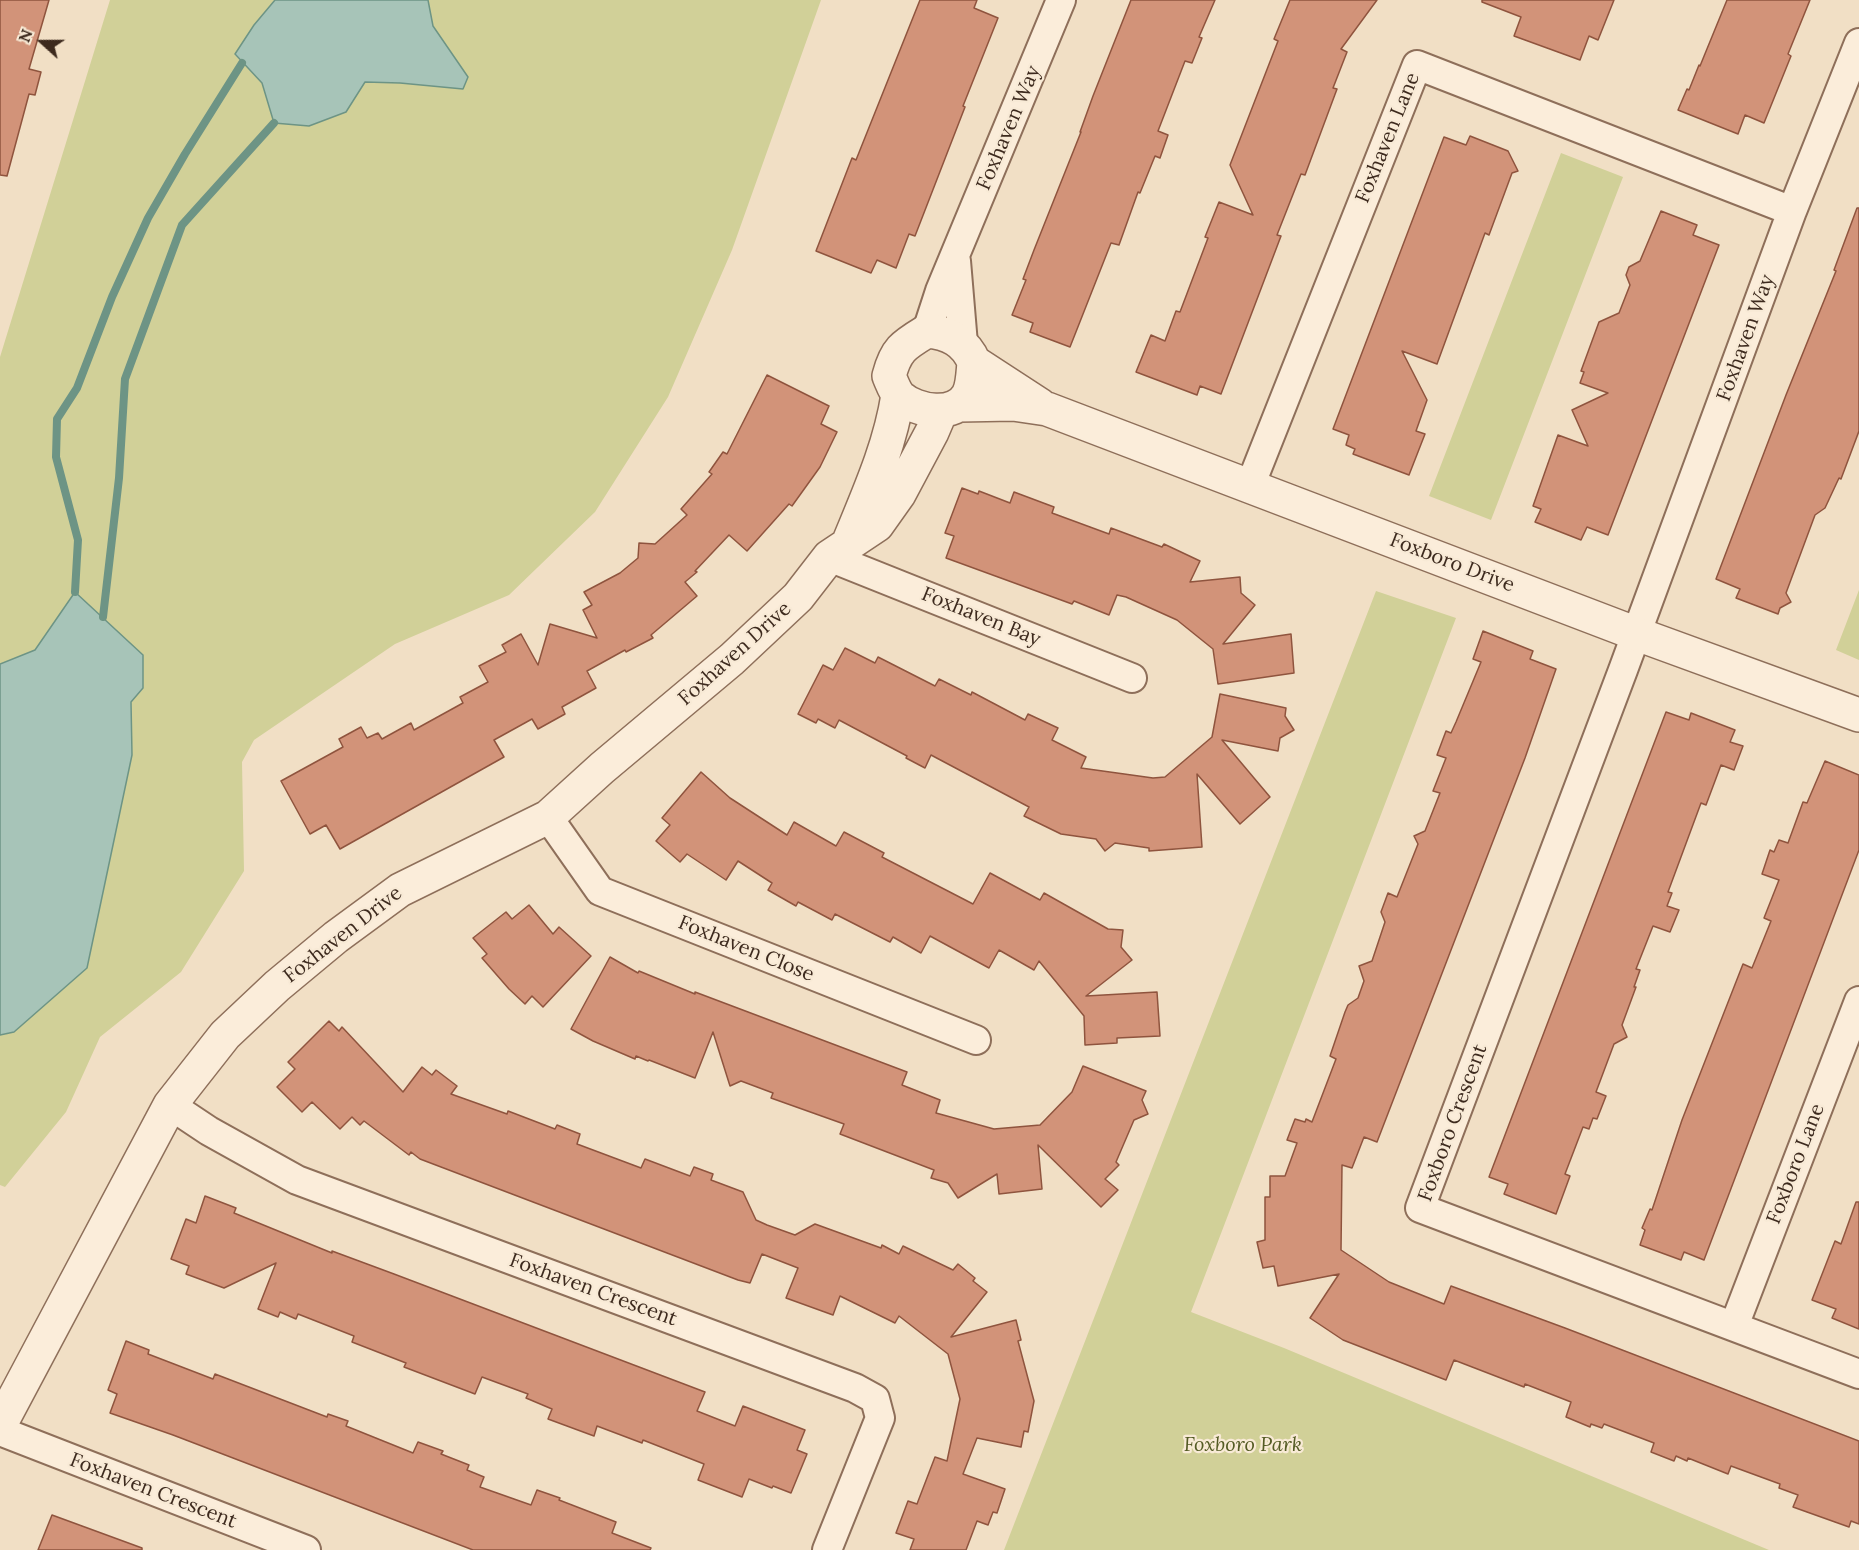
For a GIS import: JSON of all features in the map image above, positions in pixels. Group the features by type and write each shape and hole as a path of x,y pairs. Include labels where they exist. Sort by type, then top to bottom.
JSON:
{"street":[{"name":"Foxhaven Way","path":"927,331 940,291 1061,0"},
{"name":"Foxhaven Way","path":"1636,634 1792,211 1859,43"},
{"name":"Foxhaven Lane","path":"1250,486 1417,65 1792,211"},
{"name":"Foxhaven Way","path":"955,256 968,353"},
{"path":"927,331 943,332 968,353 968,395 950,408 923,408 910,404 898,395 888,376 893,359 903,346 927,331"},
{"name":"Foxboro Drive","path":"968,353 1047,410"},
{"name":"Foxhaven Drive","path":"838,551 884,453 893,425 898,395"},
{"name":"Foxboro Drive","path":"950,408 1013,404 1047,410 1636,634 1859,715"},
{"name":"Foxhaven Drive","path":"0,1425 170,1105 225,1035 277,986 336,937 400,890 548,817 602,768 732,659 798,597 838,551 877,525 899,494 932,432 950,408"},
{"name":"Foxhaven Bay","path":"838,551 1132,678"},
{"name":"Foxboro Crescent","path":"1636,634 1420,1208 1859,1374"},
{"name":"Foxhaven Close","path":"548,817 600,891 976,1040"},
{"name":"Foxboro Lane","path":"1734,1326 1859,1001"},
{"name":"Foxhaven Crescent","path":"170,1105 209,1131 297,1180 855,1388 875,1399 880,1418 827,1550"},
{"name":"Foxhaven Crescent","path":"0,1431 306,1550"}],"green space":[{"path":"110,0 275,0 254,25 235,55 262,83 274,123 346,112 365,82 400,83 451,52 433,26 428,0 821,0 732,250 668,397 595,512 509,595 395,644 254,740 242,762 244,871 181,972 100,1037 66,1112 5,1187 0,1185 0,1035 14,1032 132,755 131,702 143,688 75,592 35,650 0,664 0,357"},
{"path":"1561,153 1623,177 1491,520 1429,496"},
{"path":"1859,590 1859,660 1836,650"},
{"name":"Foxboro Park","path":"1376,591 1456,618 1191,1312 1284,1348 1769,1550 1004,1550"}],"shaded area":[{"path":"275,0 428,0 433,26 468,77 463,89 365,82 346,112 309,126 274,123 262,83 235,54 254,25"},
{"path":"75,592 143,655 143,688 131,702 132,755 87,968 14,1032 0,1035 0,664 35,650"}],"building":[{"path":"0,0 49,0 29,69 41,72 35,95 29,94 7,176 0,175"},
{"path":"920,0 977,0 974,8 998,18 915,236 909,234 896,268 877,260 871,273 816,251 852,158 856,160"},
{"path":"1131,0 1215,0 1199,37 1202,38 1192,63 1185,61 1158,131 1168,135 1160,158 1155,156 1140,193 1138,192 1119,245 1111,243 1070,347 1030,332 1033,323 1012,315 1026,280 1023,279"},
{"path":"1290,0 1377,0 1341,49 1347,52 1333,88 1337,89 1305,175 1301,174 1277,235 1281,236 1221,394 1200,386 1197,395 1136,372 1151,335 1165,341 1176,311 1180,312 1219,202 1253,215 1230,165 1278,41 1274,39"},
{"path":"1482,0 1614,0 1598,40 1589,36 1580,60 1514,36 1521,17 1482,2"},
{"path":"1727,0 1810,0 1788,54 1791,56 1764,123 1745,115 1738,134 1678,110 1700,66"},
{"path":"1470,136 1508,151 1518,171 1512,173 1489,235 1485,233 1437,364 1402,351 1427,400 1416,431 1425,434 1409,475 1353,454 1355,449 1346,445 1349,435 1333,429 1444,137 1466,145"},
{"path":"1857,208 1859,208 1859,431 1841,479 1839,478 1825,508 1815,515 1786,593 1791,602 1780,608 1778,614 1736,598 1740,589 1716,579 1836,271 1834,270"},
{"path":"1661,211 1697,225 1693,235 1719,245 1608,535 1587,527 1581,540 1535,522 1541,509 1533,506 1558,435 1588,446 1572,410 1608,393 1580,383 1584,372 1581,371 1599,322 1619,313 1630,285 1626,275 1629,267 1640,261"},
{"path":"767,375 829,406 821,424 837,432 820,467 792,506 789,504 747,551 729,535 695,571 697,572 685,582 697,596 651,635 653,638 587,671 596,688 562,707 565,714 538,729 532,719 494,740 504,757 340,849 326,825 310,834 281,781 343,747 339,739 361,727 367,738 378,733 382,739 411,723 414,730 463,703 460,697 488,682 479,666 506,652 502,645 521,634 538,665 550,624 597,638 583,610 592,605 584,592 620,573 638,558 639,543 655,544 687,515 681,509 712,474 709,472 723,452 727,454"},
{"path":"962,488 978,494 979,491 1010,503 1014,492 1054,507 1052,513 1109,534 1111,528 1162,547 1164,544 1200,561 1190,582 1240,577 1241,593 1255,605 1223,644 1291,634 1294,673 1218,684 1213,649 1177,620 1117,595 1109,615 1074,601 1072,604 946,558 954,536 945,533"},
{"path":"1483,631 1533,651 1530,659 1556,669 1525,758 1377,1142 1364,1137 1352,1168 1342,1165 1341,1250 1389,1282 1444,1304 1451,1286 1859,1441 1859,1524 1851,1521 1849,1527 1793,1507 1798,1495 1779,1488 1780,1484 1731,1466 1728,1474 1688,1458 1687,1461 1676,1456 1674,1461 1651,1452 1654,1443 1604,1424 1602,1428 1591,1424 1590,1427 1566,1417 1571,1402 1525,1384 1524,1387 1454,1360 1446,1380 1343,1340 1310,1318 1339,1274 1278,1286 1274,1266 1263,1268 1257,1242 1265,1240 1265,1197 1270,1197 1270,1176 1285,1176 1297,1143 1287,1140 1295,1119 1305,1122 1306,1119 1312,1122 1336,1059 1330,1056 1345,1012 1348,1005 1358,998 1364,981 1359,966 1372,961 1385,922 1381,912 1388,893 1397,897 1418,844 1414,836 1425,831 1440,793 1433,791 1446,758 1437,755 1446,731 1451,733 1481,662 1473,659"},
{"path":"845,648 875,663 878,657 935,686 939,679 971,695 972,692 1025,720 1028,714 1058,728 1052,740 1086,757 1081,768 1153,778 1165,777 1212,737 1220,694 1286,708 1285,716 1294,730 1280,738 1278,751 1222,740 1270,797 1240,824 1197,774 1202,847 1149,851 1149,848 1115,843 1105,851 1096,839 1061,834 1024,816 1029,807 931,755 925,768 839,720 835,728 818,719 816,723 798,714 823,665 833,670"},
{"path":"1666,712 1689,720 1691,713 1735,730 1730,742 1743,746 1734,770 1721,765 1706,805 1701,803 1668,892 1672,893 1667,906 1679,910 1670,932 1653,926 1636,969 1640,970 1634,987 1636,987 1622,1025 1627,1037 1614,1044 1596,1092 1606,1096 1597,1119 1593,1118 1589,1129 1583,1127 1565,1174 1570,1176 1556,1214 1504,1194 1508,1184 1489,1177"},
{"path":"1825,761 1859,775 1859,850 1704,1260 1684,1252 1681,1260 1640,1245 1645,1230 1642,1228 1650,1209 1652,1210 1682,1120 1743,964 1752,968 1771,921 1764,918 1779,880 1762,874 1770,850 1774,852 1779,840 1788,843 1803,802 1807,803"},
{"path":"701,772 730,798 787,835 794,822 836,846 844,832 884,853 882,857 973,904 990,873 1040,900 1044,893 1108,929 1123,930 1121,947 1132,960 1086,996 1157,992 1160,1036 1117,1038 1117,1043 1085,1045 1084,1016 1039,961 1034,970 999,950 989,968 930,936 921,953 893,937 890,942 835,914 832,920 798,902 796,906 768,890 772,883 738,861 726,880 687,854 680,862 656,841 670,825 662,818"},
{"path":"529,905 553,934 559,927 591,956 543,1007 532,996 525,1004 509,989 482,958 487,954 473,938 506,912 512,919"},
{"path":"610,957 638,973 639,971 907,1072 902,1085 940,1100 936,1113 994,1129 1040,1125 1072,1092 1083,1066 1146,1091 1142,1100 1148,1114 1134,1120 1116,1162 1119,1165 1105,1179 1118,1190 1101,1207 1038,1145 1042,1189 999,1194 997,1174 958,1198 948,1183 931,1178 934,1170 840,1134 844,1124 771,1098 773,1093 741,1081 730,1086 713,1032 695,1078 649,1060 636,1056 635,1059 571,1029"},
{"path":"329,1021 339,1031 342,1027 403,1092 422,1067 432,1075 436,1070 457,1086 451,1094 507,1114 508,1111 555,1129 557,1125 580,1134 577,1144 641,1168 645,1159 690,1176 694,1167 713,1174 711,1180 743,1192 756,1220 767,1225 795,1235 815,1224 881,1248 882,1245 899,1254 903,1246 953,1270 958,1264 975,1278 973,1281 987,1292 951,1337 1016,1320 1021,1340 1018,1341 1034,1401 1028,1432 1024,1431 1021,1447 977,1438 963,1474 1005,1489 997,1513 993,1512 988,1525 977,1521 966,1550 910,1550 914,1539 896,1533 908,1501 917,1504 935,1457 947,1461 960,1399 948,1354 899,1316 895,1323 840,1296 833,1315 786,1298 798,1268 762,1254 750,1283 738,1280 420,1159 411,1152 409,1155 364,1121 360,1125 352,1117 340,1129 312,1102 302,1112 277,1087 295,1069 288,1062"},
{"path":"205,1196 236,1208 234,1213 332,1253 332,1251 705,1392 697,1411 735,1426 743,1406 805,1430 797,1450 807,1454 791,1493 749,1479 742,1497 698,1480 704,1464 643,1440 642,1443 597,1426 594,1436 548,1419 552,1409 526,1398 528,1394 482,1377 475,1394 404,1367 406,1363 352,1342 354,1336 298,1314 296,1319 280,1312 278,1317 258,1309 276,1263 224,1288 186,1274 189,1266 171,1259 186,1219 196,1223"},
{"path":"1856,1202 1859,1202 1859,1329 1832,1318 1836,1309 1812,1300 1835,1241 1841,1244"},
{"path":"126,1341 149,1350 148,1354 213,1379 215,1374 327,1417 328,1414 348,1421 346,1426 413,1453 418,1442 443,1451 441,1454 469,1465 467,1470 484,1477 480,1487 531,1505 537,1490 560,1498 559,1500 616,1522 612,1533 651,1548 650,1550 473,1550 110,1413 117,1394 108,1390"},
{"path":"52,1515 142,1548 142,1550 38,1550"}],"waterway":[{"path":"75,592 78,540 56,457 57,419 77,388 112,297 148,218 242,63"},
{"path":"103,617 119,478 125,379 182,225 274,123"}]}
